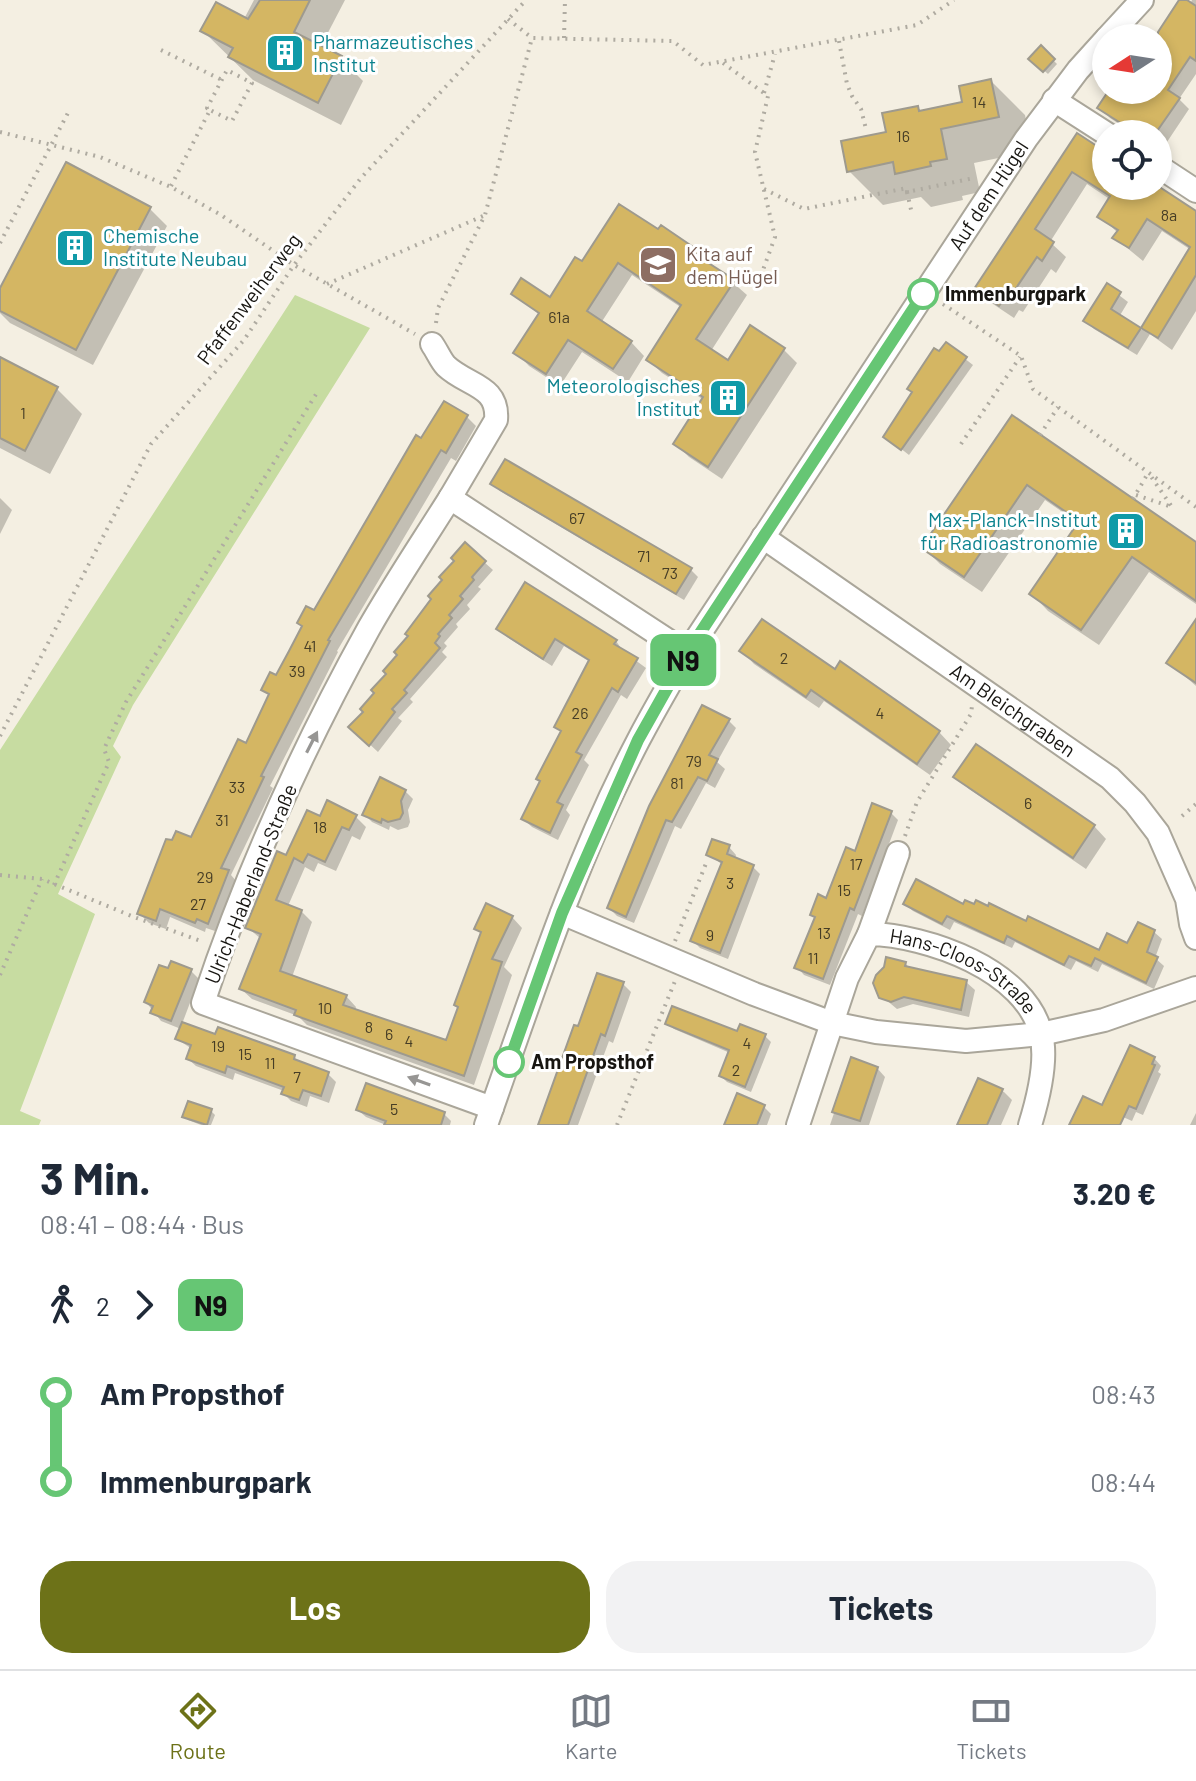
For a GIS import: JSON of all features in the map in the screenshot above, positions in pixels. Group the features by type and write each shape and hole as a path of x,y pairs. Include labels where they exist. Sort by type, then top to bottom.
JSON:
{"street":[{"name":"Auf dem Hügel","path":"1119,24 1142,0"},
{"name":"Auf dem Hügel","path":"489,1116 562,913 638,740 687,653 1054,100 1092,55"},
{"path":"1054,100 1092,124"},
{"path":"1172,175 1196,191"},
{"name":"Ulrich-Haberland-Straße","path":"432,344 446,366 491,395 497,408 496,420 370,627 281,803 221,948 203,1003 489,1116"},
{"path":"450,498 687,653"},
{"name":"Am Bleichgraben","path":"763,537 1110,778 1158,833 1187,899 1196,938"},
{"path":"869,934 898,853"},
{"name":"Hans-Cloos-Straße","path":"562,913 832,1023 876,1032 966,1041 1041,1034 1104,1020 1196,988"},
{"name":"Hans-Cloos-Straße","path":"832,1023 847,978 869,934 890,934 938,946 987,969 1014,989 1030,1009 1041,1034"},
{"path":"798,1125 832,1023"},
{"path":"1030,1125 1040,1082 1041,1034"}],"path":[{"name":"Pfaffenweiherweg","path":"0,736 151,444 244,340 294,265 361,178 526,0"},
{"path":"564,38 565,0"},
{"path":"508,19 532,38 673,41 703,65 775,54 917,25 954,0"},
{"path":"0,132 100,157 171,187 221,215 294,265 432,344 438,308 485,215 532,38"},
{"path":"839,41 847,84 861,109 866,129"},
{"path":"161,50 222,80"},
{"path":"764,93 775,54"},
{"path":"723,63 768,96 755,152 775,237 763,270 762,289"},
{"path":"227,70 252,83 232,121 210,110 207,108 227,70"},
{"path":"0,243 70,109"},
{"path":"171,187 210,110"},
{"path":"907,192 981,176"},
{"path":"764,189 804,209 907,188 912,214"},
{"path":"327,284 485,215"},
{"path":"940,303 1021,356 1033,389 1196,507"},
{"path":"961,444 1021,356"},
{"path":"54,885 109,762 104,749 126,702 318,391"},
{"path":"1040,435 1058,407"},
{"path":"1149,473 1172,507 1134,497 1149,473"},
{"path":"898,853 917,802 971,714 981,690"},
{"path":"1182,816 1196,804"},
{"path":"617,1125 707,861"},
{"path":"0,875 42,879 221,948"},
{"path":"0,975 42,879"}],"green space":[{"path":"295,295 370,328 133,705 113,746 121,757 58,894 95,914 20,1111 41,1120 39,1125 0,1125 0,750"}],"building":[{"name":"Pharmazeutisches Institut","path":"260,0 310,0 294,32 342,56 318,103 228,57 233,48 200,31 216,2 248,19"},
{"path":"1179,0 1187,0 1196,6 1196,61 1190,57 1172,84 1172,24 1163,24"},
{"path":"1041,45 1055,59 1043,72 1028,59"},
{"path":"991,79 999,117 941,129 947,159 895,174 893,162 847,172 841,141 886,132 882,113 918,106 919,111 962,102 959,86"},
{"path":"1172,93 1180,98 1165,120 1116,120 1097,108 1100,104 1172,104"},
{"path":"1077,133 1092,143 1092,185 1072,172 1035,229 1054,242 1042,261 1037,257 1008,300 1005,298 999,306 974,289"},
{"name":"Chemische Institute Neubau","path":"66,162 151,207 76,350 0,311 0,288"},
{"path":"1172,195 1196,211 1196,275 1158,338 1141,328 1190,247 1147,219 1129,248 1112,238 1118,230 1097,217 1108,200 1172,200"},
{"path":"619,204 658,229 661,225 699,251 696,255 735,280 696,339 728,360 750,325 785,348 708,467 673,444 703,397 646,360 681,305 618,263 587,311 632,341 613,369 568,340 546,374 513,353 539,313 511,294 521,278 550,297 575,257 582,261"},
{"path":"1107,283 1121,292 1111,309 1141,328 1128,348 1083,321"},
{"path":"946,342 967,357 901,450 883,437 912,392 907,389 934,348 939,351"},
{"path":"0,357 58,387 25,451 0,438"},
{"path":"444,401 468,415 446,453 441,450 328,640 261,776 264,777 221,868 229,870 208,924 197,919 195,923 160,909 156,921 137,914 166,839 172,840 176,831 191,837 238,739 246,743 269,694 261,690 270,672 276,675 289,651 302,626 297,623 306,606 314,610 416,435 421,438"},
{"name":"Max-Planck-Institut für Radioastronomie","path":"1012,415 1196,542 1196,601 1132,557 1081,630 1029,594 1079,521 1027,485 964,577 921,548"},
{"path":"505,459 692,568 676,594 490,484"},
{"path":"465,542 486,561 460,596 463,599 449,615 452,618 438,634 440,636 435,643 440,648 404,690 407,693 392,709 395,712 369,746 348,727 363,712 360,709 374,693 371,690 386,674 383,671 397,655 394,652 431,599 428,596 442,580 439,577 454,561 451,558"},
{"path":"525,582 617,640 614,644 638,658 618,692 612,688 576,752 582,755 557,802 563,805 550,833 521,819 540,781 536,779 561,731 554,727 589,660 555,639 543,659 496,629"},
{"path":"762,619 835,669 840,661 940,731 917,764 811,690 806,697 739,651"},
{"path":"1196,619 1196,683 1166,663"},
{"path":"702,705 730,719 709,755 718,759 707,781 698,777 672,822 666,820 626,917 607,908 649,806"},
{"path":"976,744 1095,825 1073,858 953,777"},
{"path":"380,777 406,790 401,801 403,813 400,819 388,822 382,819 381,823 362,815"},
{"path":"327,800 357,815 349,830 342,827 325,862 308,854 303,863 294,858 276,900 302,910 280,971 347,995 343,1005 446,1040 458,1007 454,1005 481,932 474,929 486,903 513,916 492,959 502,962 464,1076 294,1015 296,1010 239,989 261,934 245,928 277,851 286,855 307,810 320,816"},
{"path":"872,803 892,811 854,910 850,908 823,979 794,968 815,917 810,915 818,894 826,898 846,847 855,851"},
{"path":"712,839 730,845 727,854 754,865 720,953 690,941 722,862 706,855"},
{"path":"916,879 963,904 965,900 974,904 976,900 1026,921 1028,916 1099,950 1107,933 1127,943 1138,922 1155,930 1147,952 1158,957 1146,983 1095,958 1091,966 1069,956 1064,965 1007,936 1004,943 947,916 942,924 903,904"},
{"path":"886,957 906,962 905,966 967,980 961,1010 904,997 891,1002 879,998 873,983 884,967"},
{"path":"171,961 192,969 171,1021 150,1013 153,1006 144,1002 159,965 168,968"},
{"path":"597,973 624,982 605,1036 601,1034 568,1125 538,1125 574,1025 578,1026"},
{"path":"672,1006 737,1031 740,1024 766,1034 745,1087 719,1076 729,1050 665,1024"},
{"path":"182,1022 215,1034 218,1027 295,1055 294,1059 329,1072 321,1096 303,1090 299,1100 281,1094 284,1087 227,1066 225,1073 186,1059 191,1045 175,1039"},
{"path":"1130,1045 1155,1057 1152,1064 1155,1065 1136,1109 1129,1106 1120,1125 1069,1125 1083,1096 1102,1105"},
{"path":"851,1057 878,1067 860,1121 832,1112"},
{"path":"978,1078 1003,1089 987,1125 957,1125"},
{"path":"366,1083 445,1112 441,1125 384,1125 386,1121 356,1110"},
{"path":"737,1093 765,1105 757,1125 724,1125"},
{"path":"188,1101 212,1109 207,1125 182,1117"}],"bus line":[{"name":"N9","path":"509,1062 562,913 638,740 687,653 923,294"}],"place":[{"name":"Pharmazeutisches Institut","path":"285,53"},
{"name":"Chemische Institute Neubau","path":"75,248"},
{"name":"Kita auf dem Hügel","path":"658,265"},
{"name":"Immenburgpark","path":"923,294"},
{"name":"Meteorologisches Institut","path":"728,398"},
{"name":"Max-Planck-Institut für Radioastronomie","path":"1126,531"},
{"name":"Am Propsthof","path":"509,1062"}]}
